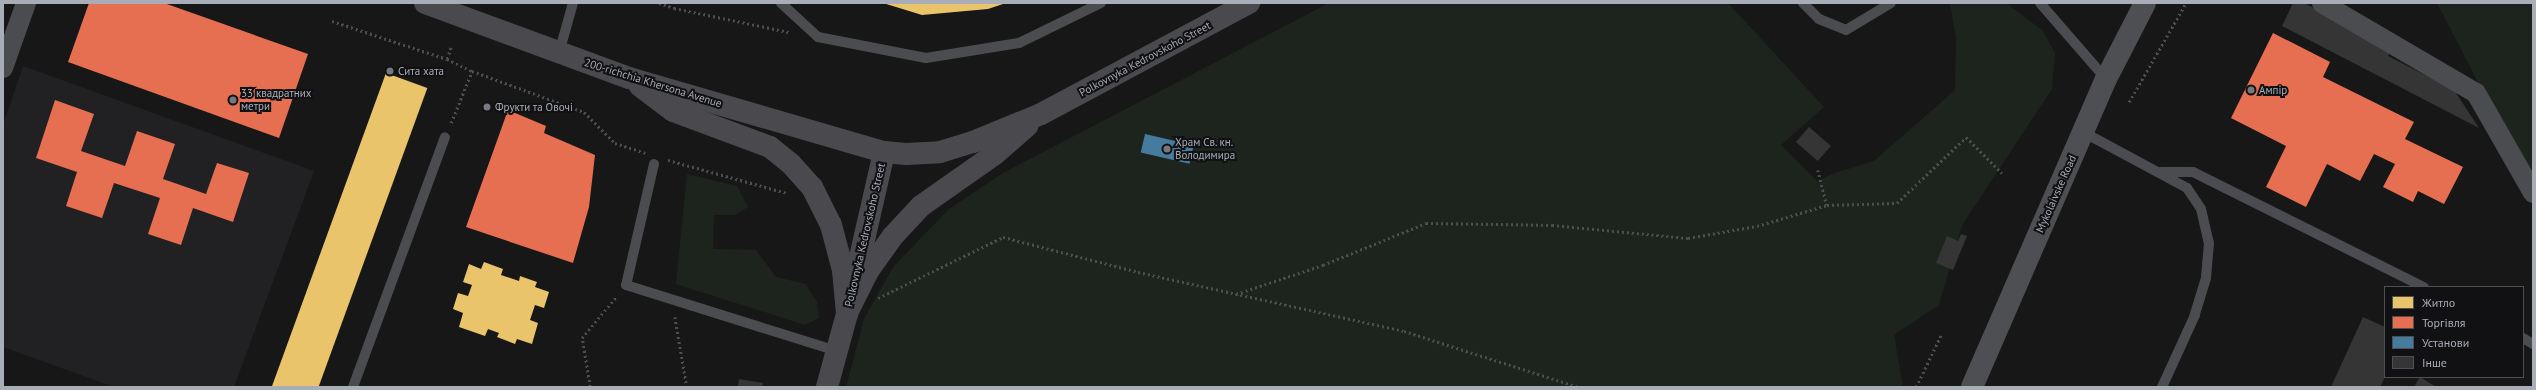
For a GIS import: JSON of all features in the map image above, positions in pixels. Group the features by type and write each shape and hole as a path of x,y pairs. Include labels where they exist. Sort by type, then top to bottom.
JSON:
{"main road":[{"name":"Mykolaivske Road","path":"1972,387 2106,79 2145,3"}],"street":[{"path":"3,65 26,3"},
{"name":"200-richchia Khersona Avenue","path":"425,3 629,78 884,152"},
{"path":"2322,3 2476,93 2533,193"},
{"name":"Polkovnyka Kedrovskoho Street","path":"827,387 847,314 884,152 940,152 973,142 1041,114 1236,6"},
{"name":"Polkovnyka Kedrovskoho Street","path":"629,78 673,111 770,147 791,164 812,187 831,225 843,270 847,314"},
{"name":"Polkovnyka Kedrovskoho Street","path":"847,314 868,271 893,236 922,206 995,154 1041,114"}],"lane":[{"path":"559,53 573,3"},
{"path":"781,3 818,37 926,58 1019,43 1101,3"},
{"path":"1803,3 1819,19 1846,30 1891,3"},
{"path":"2040,3 2106,79"},
{"path":"2083,132 2161,172 2187,188 2202,209 2209,243 2206,278 2195,315 2162,387"},
{"path":"353,387 445,137"},
{"path":"655,160 626,285 838,351"},
{"path":"2161,172 2193,172 2422,286"},
{"path":"2524,339 2533,344"}],"path":[{"path":"659,3 674,8 818,37"},
{"path":"2128,102 2186,3"},
{"path":"332,21 447,59 472,71 584,112 615,143 655,160 787,193"},
{"path":"447,59 451,48"},
{"path":"445,137 472,71"},
{"path":"1236,294 1323,265 1426,223 1552,224 1688,238 1757,226 1828,205 1897,203 1966,137 2002,173"},
{"path":"1818,170 1828,205"},
{"path":"876,300 1003,237 1138,272 1404,330 1578,387"},
{"path":"590,387 582,338 626,285"},
{"path":"672,300 687,387"},
{"path":"1916,387 1941,335"}],"shaded area":[{"path":"1329,3 1728,3 1824,107 1781,145 1817,181 1835,173 1874,161 1955,90 1956,38 1950,3 2006,3 2042,30 2055,53 2052,89 1962,225 1939,305 1894,335 1903,387 846,387 864,319 893,267 949,209 1003,173"},
{"path":"2437,3 2533,3 2533,179 2481,88"},
{"path":"23,66 314,171 234,387 114,387 3,347 3,125"},
{"path":"687,174 737,186 748,207 735,215 714,215 713,249 756,250 776,277 806,284 817,302 819,318 805,325 676,284"}],"building: Житло":[{"path":"883,3 1006,3 988,9 922,15"},
{"path":"386,73 427,88 319,387 272,387"},
{"path":"484,262 503,269 501,275 519,281 520,276 537,282 535,287 549,292 544,308 535,305 530,320 538,323 532,344 517,339 515,344 497,337 499,333 488,329 485,336 459,327 463,313 453,309 458,293 468,296 472,285 463,282 469,264 481,269"}],"building: Торгівля":[{"name":"33 квадратних метри","path":"89,3 164,3 308,54 279,138 68,62"},
{"path":"2273,33 2330,62 2323,77 2414,122 2405,139 2463,167 2444,204 2418,191 2413,202 2383,187 2395,164 2374,154 2360,181 2327,164 2306,207 2266,187 2286,146 2231,118"},
{"path":"55,100 94,114 81,151 125,166 137,131 175,144 163,179 206,194 217,163 249,173 233,222 193,208 181,245 148,234 160,198 114,183 102,218 66,206 77,172 36,158"},
{"path":"508,110 546,126 544,133 595,155 589,207 573,263 466,227"}],"building: Установи":[{"name":"Храм Св. кн. Володимира","path":"1145,134 1194,145 1189,164 1141,153"}],"building: Інше":[{"path":"2293,3 2304,3 2393,48 2388,56 2454,90 2479,128 2282,26"},
{"path":"1809,127 1831,146 1818,161 1796,142"},
{"path":"1961,234 1967,236 1953,270 1936,263 1947,236 1958,241"},
{"path":"2363,317 2384,327 2384,378 2380,387 2331,387"},
{"path":"2419,378 2422,378 2436,387 2414,387"},
{"path":"739,379 763,383 762,387 738,387"}],"place":[{"name":"Сита хата","path":"390,71"},
{"name":"Ампір","path":"2251,90"},
{"name":"33 квадратних метри","path":"233,100"},
{"name":"Фрукти та Овочі","path":"487,107"},
{"name":"Храм Св. кн. Володимира","path":"1167,149"}]}
